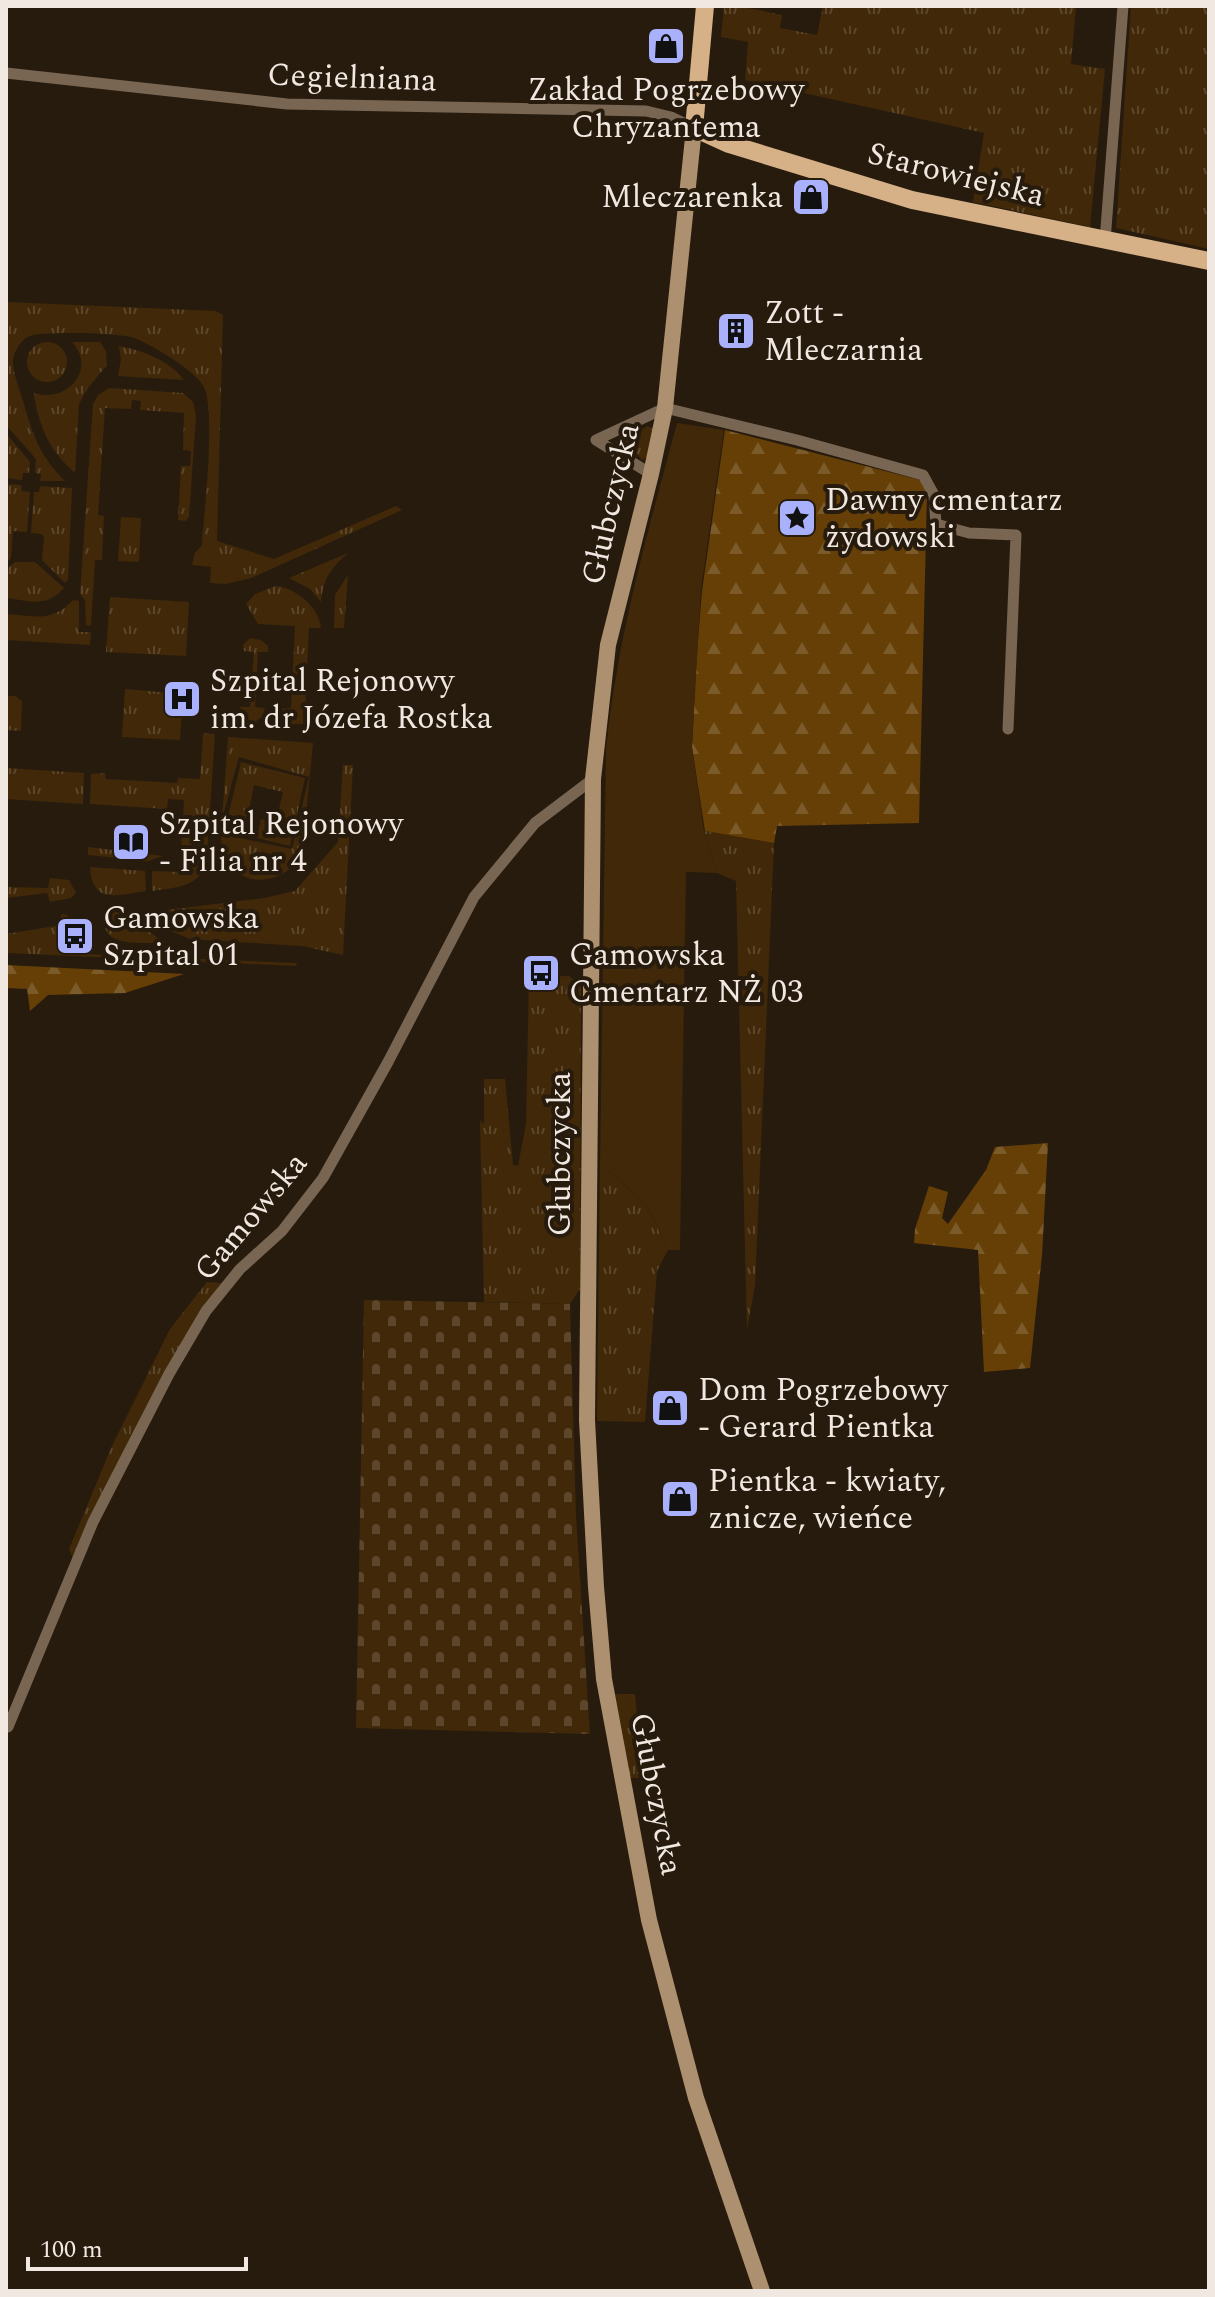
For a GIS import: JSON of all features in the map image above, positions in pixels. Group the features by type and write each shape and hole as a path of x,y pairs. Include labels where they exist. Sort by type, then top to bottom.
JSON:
{"main road":[{"name":"Głubczycka","path":"705,6 665,408 608,645 593,779 587,1420 604,1679 649,1920 696,2098 747,2255 762,2291"},
{"name":"Starowiejska","path":"694,128 729,144 889,194 1209,261"}],"street":[{"path":"1105,241 1123,6"},
{"name":"Cegielniana","path":"6,73 287,104 646,111 671,117 694,128"},
{"path":"651,474 596,440 665,408 923,475 934,495 936,524 969,533 1016,535 1008,729"},
{"name":"Gamowska","path":"8,1727 93,1522 169,1374 206,1311 240,1269 282,1231 323,1178 474,897 535,823 593,779"}],"green space":[{"path":"724,6 782,15 780,28 817,35 823,6 1076,6 1071,64 1105,69 1090,227 973,202 984,133 745,80 748,42 721,37"},
{"path":"1131,6 1209,6 1209,249 1116,228"},
{"path":"6,302 216,311 223,315 217,541 274,559 396,506 402,510 251,578 226,584 210,583 211,567 192,565 195,553 202,545 208,463 209,418 204,387 192,373 172,359 134,338 65,333 27,337 14,356 15,375 38,444 65,481 40,481 41,474 35,473 36,459 6,425"},
{"path":"47,342 61,348 67,362 61,376 47,382 33,376 27,362 33,348"},
{"path":"72,342 100,342 106,351 107,365 79,404 75,473 47,439 34,396 34,393 58,393 68,389 75,381 81,362"},
{"path":"119,346 155,357 184,380 118,376 121,359"},
{"path":"109,388 183,393 193,402 196,415 189,517 186,521 178,520 181,466 190,466 191,451 183,450 184,413 140,410 141,401 132,400 131,409 105,408 98,515 104,516 102,560 95,560 91,626 86,625 85,600 80,594 93,404 98,395"},
{"path":"677,423 724,430 701,590 692,747 704,831 717,873 686,872 680,1250 668,1250 646,1204 600,1163 606,749 626,626"},
{"path":"648,426 653,429 647,457 642,460 636,453 615,442"},
{"path":"725,430 920,480 927,493 919,823 777,826 774,843 705,831 692,747 696,665 702,591"},
{"path":"6,433 30,462 29,473 23,473 22,480 6,478"},
{"path":"6,484 21,485 22,491 30,492 27,532 13,531 11,558 6,563"},
{"path":"40,486 72,488 68,580 65,583 42,560 44,537 31,533 34,492 39,492"},
{"path":"121,517 141,518 139,562 118,561"},
{"path":"348,553 329,574 321,602 310,589 289,578"},
{"path":"15,562 35,562 64,588 44,601 6,598 6,570"},
{"path":"348,575 344,628 334,628 335,595"},
{"path":"276,586 291,590 305,600 316,613 321,628 309,628 305,710 316,712 308,724 286,724 279,715 279,709 291,708 295,626 258,624 246,604 255,594"},
{"path":"110,597 189,602 186,656 106,652"},
{"path":"73,600 79,601 79,632 91,632 90,645 6,640 6,614 50,615"},
{"path":"250,638 261,640 268,646 268,652 258,652 255,707 265,708 262,717 255,722 245,719 240,707 250,707 254,652 244,651 243,645"},
{"path":"125,689 183,694 180,740 122,737"},
{"path":"6,696 15,696 22,701 21,731 6,730"},
{"path":"203,733 215,734 207,855 181,854 184,800 168,799 167,809 90,804 91,774 105,773 106,779 177,783 178,778 200,779"},
{"path":"228,737 313,743 302,856 278,876 251,879 240,874 230,865 223,851 221,834 292,849 309,777 239,757 222,819"},
{"path":"241,762 305,778 290,846 257,838 261,819 276,822 283,792 254,785 247,820 240,825 226,825"},
{"path":"343,765 353,765 343,955 302,946 190,939 171,931 159,911 264,898 295,891 338,842"},
{"path":"6,768 84,773 83,804 6,799"},
{"path":"704,831 774,843 755,1285 747,1330 736,881 717,873"},
{"path":"88,847 163,856 148,861 88,855"},
{"path":"180,858 208,862 192,882 152,891 152,871 179,872"},
{"path":"90,867 145,871 146,891 116,895 101,892 92,879"},
{"path":"50,878 69,880 76,893 71,898 50,902 47,893 6,898 6,887 48,888"},
{"path":"113,911 166,943 114,938 108,934 105,924"},
{"path":"61,914 67,915 85,954 296,963 297,966 6,953 6,934 61,925"},
{"path":"6,965 184,974 125,993 48,995 30,1011 27,989 6,988"},
{"path":"569,976 581,985 580,1289 570,1304 484,1302 480,1120 484,1124 484,1079 505,1079 513,1165 518,1166 526,1124 529,977"},
{"path":"1048,1143 1042,1255 1030,1368 984,1372 978,1250 914,1243 915,1229 929,1186 948,1192 942,1218 948,1224 986,1170 995,1147"},
{"path":"600,1163 646,1204 668,1250 657,1271 645,1422 597,1421"},
{"path":"207,1282 221,1283 177,1353 73,1558 69,1549 112,1446 170,1329"},
{"path":"364,1300 570,1304 576,1516 590,1734 356,1728"},
{"path":"612,1694 635,1694 643,1778 629,1778"}],"place":[{"name":"Zakład Pogrzebowy Chryzantema","path":"666,46"},
{"name":"Mleczarenka","path":"811,197"},
{"name":"Zott - Mleczarnia","path":"736,331"},
{"name":"Dawny cmentarz żydowski","path":"797,518"},
{"name":"Szpital Rejonowy im. dr Józefa Rostka","path":"182,699"},
{"name":"Szpital Rejonowy - Filia nr 4","path":"131,842"},
{"name":"Gamowska Szpital 01","path":"75,936"},
{"name":"Gamowska Cmentarz NŻ 03","path":"541,973"},
{"name":"Dom Pogrzebowy - Gerard Pientka","path":"670,1408"},
{"name":"Pientka - kwiaty, znicze, wieńce","path":"680,1499"}]}
